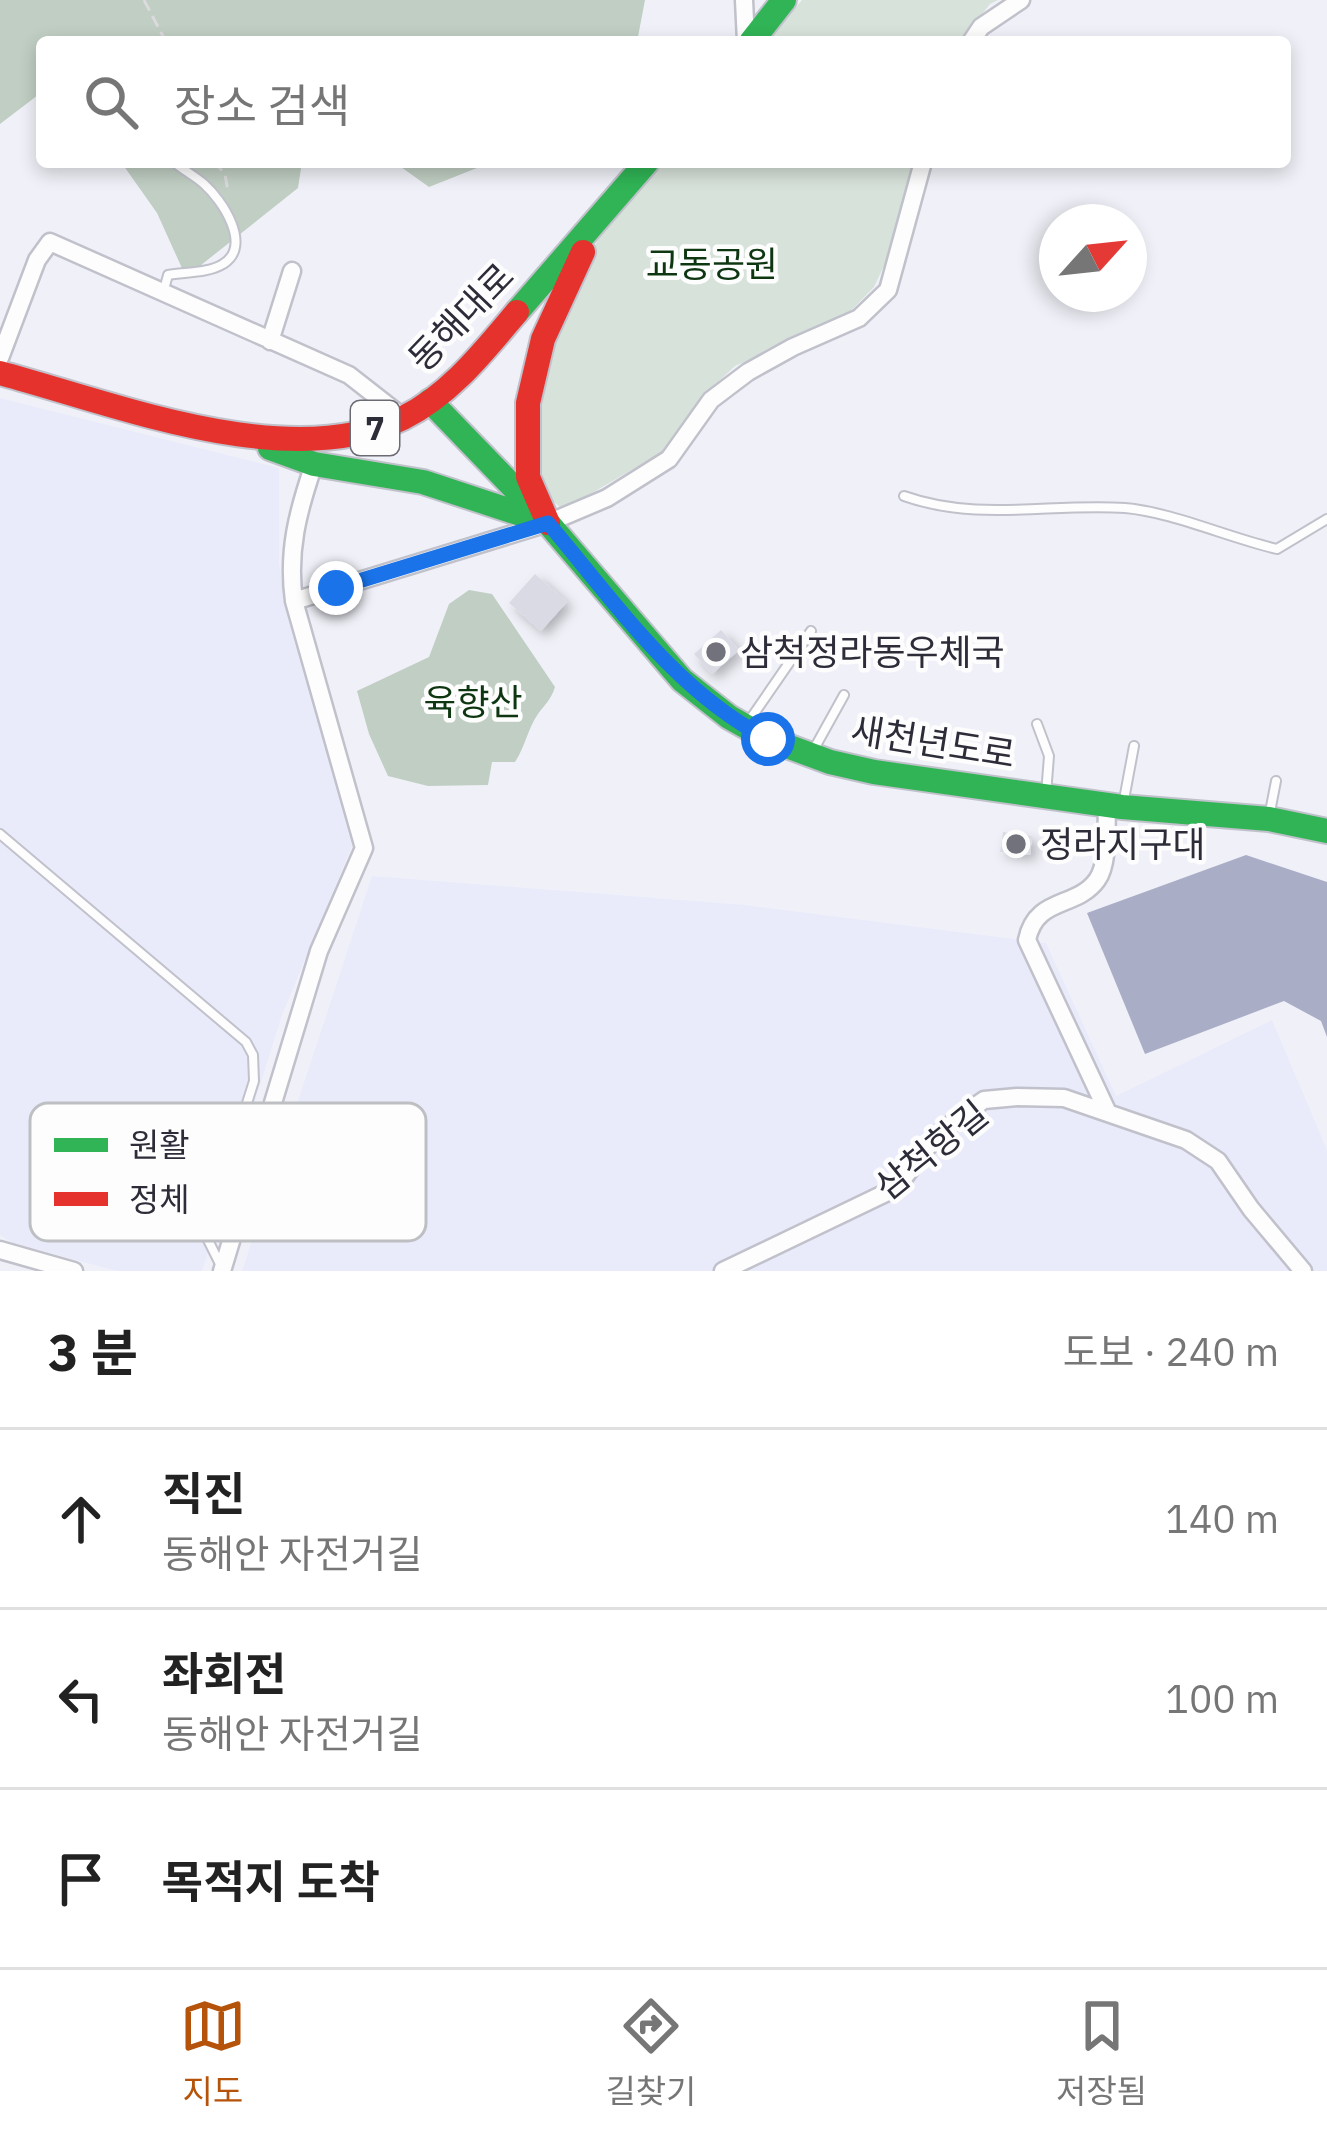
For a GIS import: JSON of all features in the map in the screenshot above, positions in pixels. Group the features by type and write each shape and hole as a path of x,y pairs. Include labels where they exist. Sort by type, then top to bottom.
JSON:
{"main road":[{"path":"754,36 784,0"},
{"name":"동해대로","path":"0,373 245,438 333,439 404,418 461,377 493,345 642,168"},
{"path":"548,523 529,477 528,404 544,339 601,215"},
{"name":"새천년도로","path":"430,401 548,523 682,680 745,727 810,756 904,777 1115,806 1269,819 1327,831"},
{"path":"245,438 314,464 423,482 548,523"}],"street":[{"path":"744,0 748,36"},
{"path":"975,36 1021,0"},
{"path":"294,601 548,523 607,498 669,459 711,400 793,346 859,318 888,290 921,168"},
{"path":"0,358 37,260 50,242 349,375 404,418"},
{"path":"270,341 292,271"},
{"path":"273,1103 319,951 361,861 362,829 294,601 290,572 292,535 314,464"},
{"path":"1108,1113 1027,940 1030,924 1043,911 1088,890 1101,876 1115,806"},
{"name":"삼척항길","path":"722,1271 896,1188 935,1137 983,1100 1064,1098 1186,1141 1218,1161 1303,1271"},
{"path":"223,1270 232,1241"},
{"path":"0,1250 74,1271"}],"lane":[{"path":"162,294 168,275 211,269 233,255 233,226 226,211 201,180 183,168"},
{"path":"904,496 983,512 1122,508 1151,512 1277,549 1327,519"},
{"path":"745,727 811,631"},
{"path":"810,756 844,695"},
{"path":"1037,724 1049,757 1046,795"},
{"path":"1115,806 1133,746"},
{"path":"1269,819 1276,781"},
{"path":"0,834 246,1042 253,1055 254,1081 247,1103"},
{"path":"208,1241 223,1270"}],"path":[{"path":"143,0 163,36"},
{"path":"219,168 229,198 226,211"}],"shaded area":[{"path":"0,398 279,468 279,563 288,619 352,846 282,1015 254,1103 30,1103 30,1241 211,1241 202,1271 117,1271 13,1243 0,1235"},
{"path":"1246,855 1327,882 1327,1037 1321,1021 1284,1001 1145,1054 1087,913"},
{"path":"372,876 745,905 1046,943 1116,1096 1272,1020 1327,1150 1327,1271 242,1271 252,1241 426,1241 426,1103 297,1103"}],"green space":[{"path":"0,0 645,0 638,36 36,36 36,97 0,124"},
{"path":"802,0 998,0 965,36 772,36"},
{"path":"125,168 301,168 298,188 186,277 157,213"},
{"path":"402,168 477,168 429,187"},
{"name":"교동공원","path":"659,168 912,168 889,255 874,287 842,320 735,366 701,398 662,452 563,510 543,490 536,464 541,393 578,279 615,217"},
{"name":"육향산","path":"469,590 492,594 555,687 550,699 515,762 492,762 488,785 428,786 388,776 357,691 429,657 449,604"}],"building":[{"path":"535,574 567,602 541,631 509,603"},
{"name":"삼척정라동우체국","path":"721,630 739,650 712,674 694,654"},
{"name":"정라지구대","path":"1003,832 1032,836 1030,855 1000,852"}],"traffic: fast":[{"path":"756,36 784,0"},
{"path":"517,312 642,168"},
{"path":"430,401 548,523 682,680 729,717 768,739 874,772 1122,807 1269,819 1327,831"},
{"path":"270,448 314,464 423,482 548,523"}],"traffic: jam":[{"path":"548,523 528,477 528,403 543,339 583,252"},
{"path":"0,373 202,428 308,439 358,433 420,408 465,371 517,312"}],"place":[{"name":"삼척정라동우체국","path":"716,652"},
{"name":"정라지구대","path":"1016,844"}],"route":[{"path":"336,588 548,523 682,680 712,706 768,739"}]}
